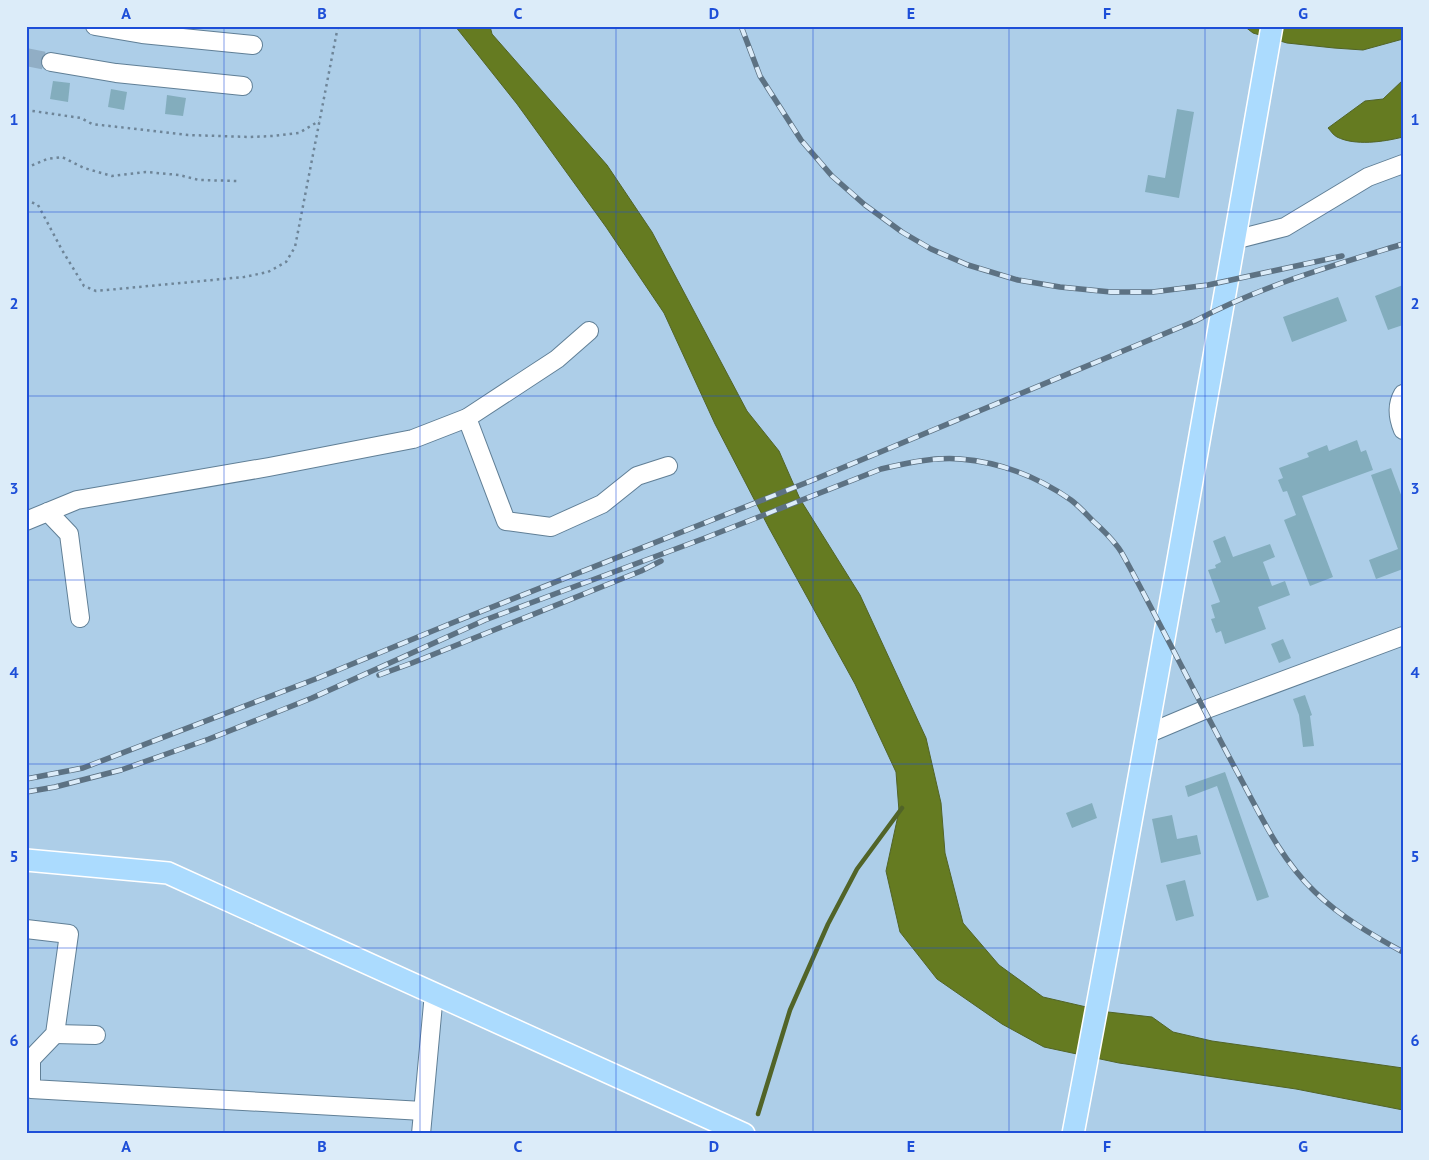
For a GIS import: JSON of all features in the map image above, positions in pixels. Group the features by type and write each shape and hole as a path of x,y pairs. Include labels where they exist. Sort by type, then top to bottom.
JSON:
{"main road":[{"path":"1072,1134 1112,928 1272,26"},
{"path":"26,860 168,873 744,1134"}],"street":[{"path":"95,26 142,34 253,45"},
{"path":"51,62 116,73 243,86"},
{"path":"1234,240 1285,227 1368,177 1403,164"},
{"path":"26,521 77,500 279,465 413,439 467,418 557,359 589,331"},
{"path":"1403,394 1398,409 1403,430"},
{"path":"467,418 506,521 551,527 602,504 637,476 668,466"},
{"path":"48,512 69,534 80,618"},
{"path":"1147,734 1204,710 1403,636"},
{"path":"26,929 69,934 56,1034 31,1059 32,1089 424,1110"},
{"path":"422,1134 434,993"},
{"path":"56,1034 96,1036"}],"path":[{"path":"26,200 38,205 84,286 96,291 244,277 268,272 286,262 295,247 338,26"},
{"path":"26,110 81,118 92,124 188,135 273,136 299,133 319,121"},
{"path":"26,168 47,158 62,157 84,168 112,176 146,172 179,175 199,180 238,181"}],"shaded area":[{"path":"455,26 490,26 492,34 607,165 652,232 747,411 779,451 800,499 860,595 926,738 941,803 945,853 963,923 999,965 1043,997 1108,1012 1152,1017 1173,1032 1212,1041 1403,1068 1403,1110 1296,1089 1119,1063 1044,1047 1002,1024 937,979 900,932 886,871 899,811 896,772 855,684 769,528 715,424 664,313 606,227 517,104"},
{"path":"1244,26 1403,26 1403,39 1363,50 1334,48 1287,43 1253,33"},
{"path":"1403,80 1403,137 1378,142 1352,142 1337,137 1328,128 1365,101 1383,99"}],"building":[{"path":"53,81 70,83 68,102 50,99"},
{"path":"111,89 127,92 124,110 108,107"},
{"path":"167,95 186,98 183,116 165,114"},
{"path":"1177,109 1194,112 1179,198 1145,192 1148,175 1165,178"},
{"path":"1403,285 1403,325 1388,330 1375,296"},
{"path":"1338,297 1347,321 1292,342 1283,317"},
{"path":"1357,440 1361,452 1366,450 1373,470 1302,496 1333,577 1310,586 1284,520 1296,515 1287,491 1283,492 1278,480 1283,478 1279,468 1309,457 1307,453 1327,445 1329,451"},
{"path":"1391,468 1403,500 1403,569 1376,579 1369,560 1398,549 1371,475"},
{"path":"1225,536 1233,557 1270,544 1275,557 1263,562 1272,586 1285,581 1290,595 1258,607 1266,629 1225,644 1221,631 1216,633 1211,619 1215,618 1211,605 1220,602 1208,570 1216,568 1215,565 1221,562 1213,541"},
{"path":"1283,639 1291,658 1279,663 1271,644"},
{"path":"1305,695 1312,715 1310,716 1314,746 1303,747 1299,715 1293,699"},
{"path":"1225,772 1269,897 1257,901 1217,786 1188,797 1185,786"},
{"path":"1092,803 1097,818 1072,828 1066,813"},
{"path":"1172,815 1177,839 1197,835 1201,854 1161,863 1152,819"},
{"path":"1185,880 1194,916 1176,921 1166,885"}],"waterway":[{"path":"758,1114 790,1010 828,924 857,869 902,808"}],"tunnel":[{"path":"26,57 51,62"}],"railway":[{"path":"741,26 760,76 801,140 832,176 865,205 902,232 931,249 968,265 1018,280 1060,287 1111,292 1153,292 1208,285 1342,256"},
{"path":"26,779 83,768 318,678 813,480 1195,321 1245,297 1349,260 1403,244"},
{"path":"26,792 55,787 121,770 209,739 312,698 485,620 705,538 881,469 930,460 960,459 1004,467 1045,484 1071,500 1112,539 1129,566 1261,817 1280,849 1302,879 1335,910 1403,952"},
{"path":"379,675 641,571 661,561"}]}
